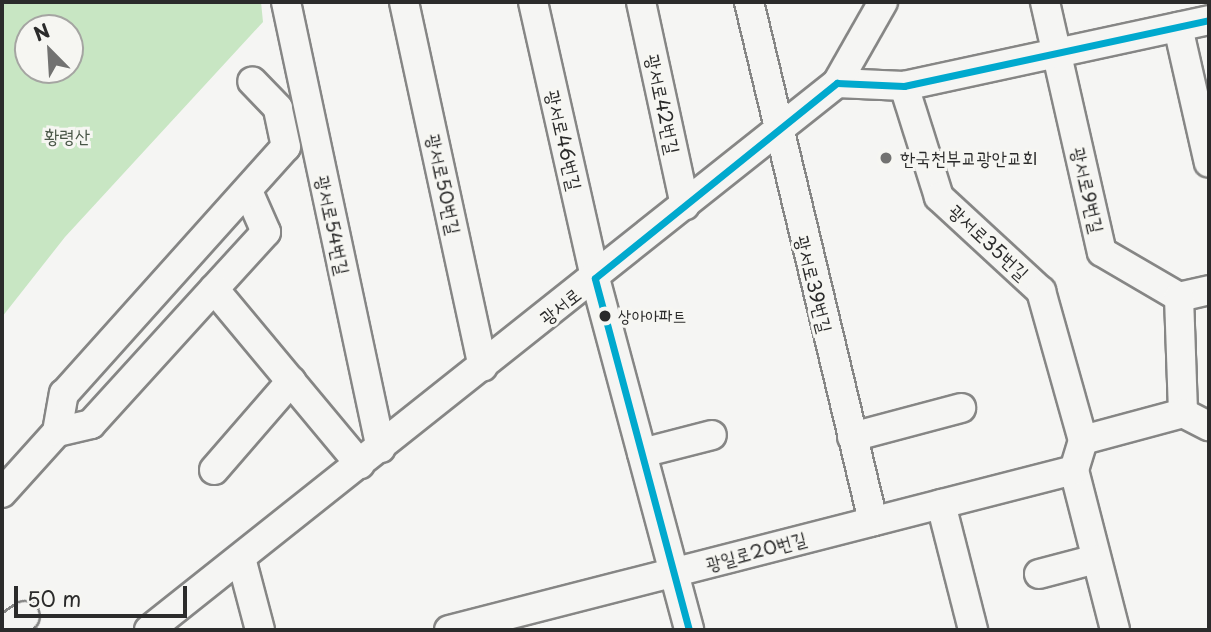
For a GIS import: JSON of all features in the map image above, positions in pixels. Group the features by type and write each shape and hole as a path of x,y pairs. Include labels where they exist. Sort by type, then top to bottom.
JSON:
{"street":[{"name":"광서로54번길","path":"286,2 371,456"},
{"name":"광서로50번길","path":"404,2 483,367"},
{"name":"광서로46번길","path":"533,2 595,278 689,630"},
{"name":"광서로42번길","path":"641,2 685,205"},
{"name":"광서로39번길","path":"749,2 776,132 873,521"},
{"name":"광서로9번길","path":"1045,2 1102,252 1180,297"},
{"name":"광서로","path":"149,630 184,618 241,558 837,83 876,10"},
{"path":"837,83 904,86 1209,20"},
{"path":"1178,27 1209,163"},
{"path":"2,493 57,432 64,394 286,147 278,108 252,81"},
{"name":"광서로35번길","path":"904,86 939,197 1041,291 1083,440"},
{"path":"57,432 91,424 266,232 247,191"},
{"path":"214,289 291,382 371,456"},
{"path":"1183,413 1180,297 1209,290"},
{"path":"214,470 291,382"},
{"path":"852,437 961,408"},
{"path":"1115,630 1074,470 1083,440 1183,413 1209,426"},
{"path":"642,453 712,435"},
{"name":"광일로20번길","path":"449,630 1074,470"},
{"path":"940,504 973,630"},
{"path":"241,558 260,630"},
{"path":"1040,574 1096,559"}],"green space":[{"name":"황령산","path":"2,2 261,2 263,22 65,237 2,317"}],"transit line":[{"path":"689,630 595,278 837,83 904,86 1209,20"}],"place":[{"name":"한국천부교광안교회","path":"886,158"},
{"name":"상아아파트","path":"605,316"}]}
